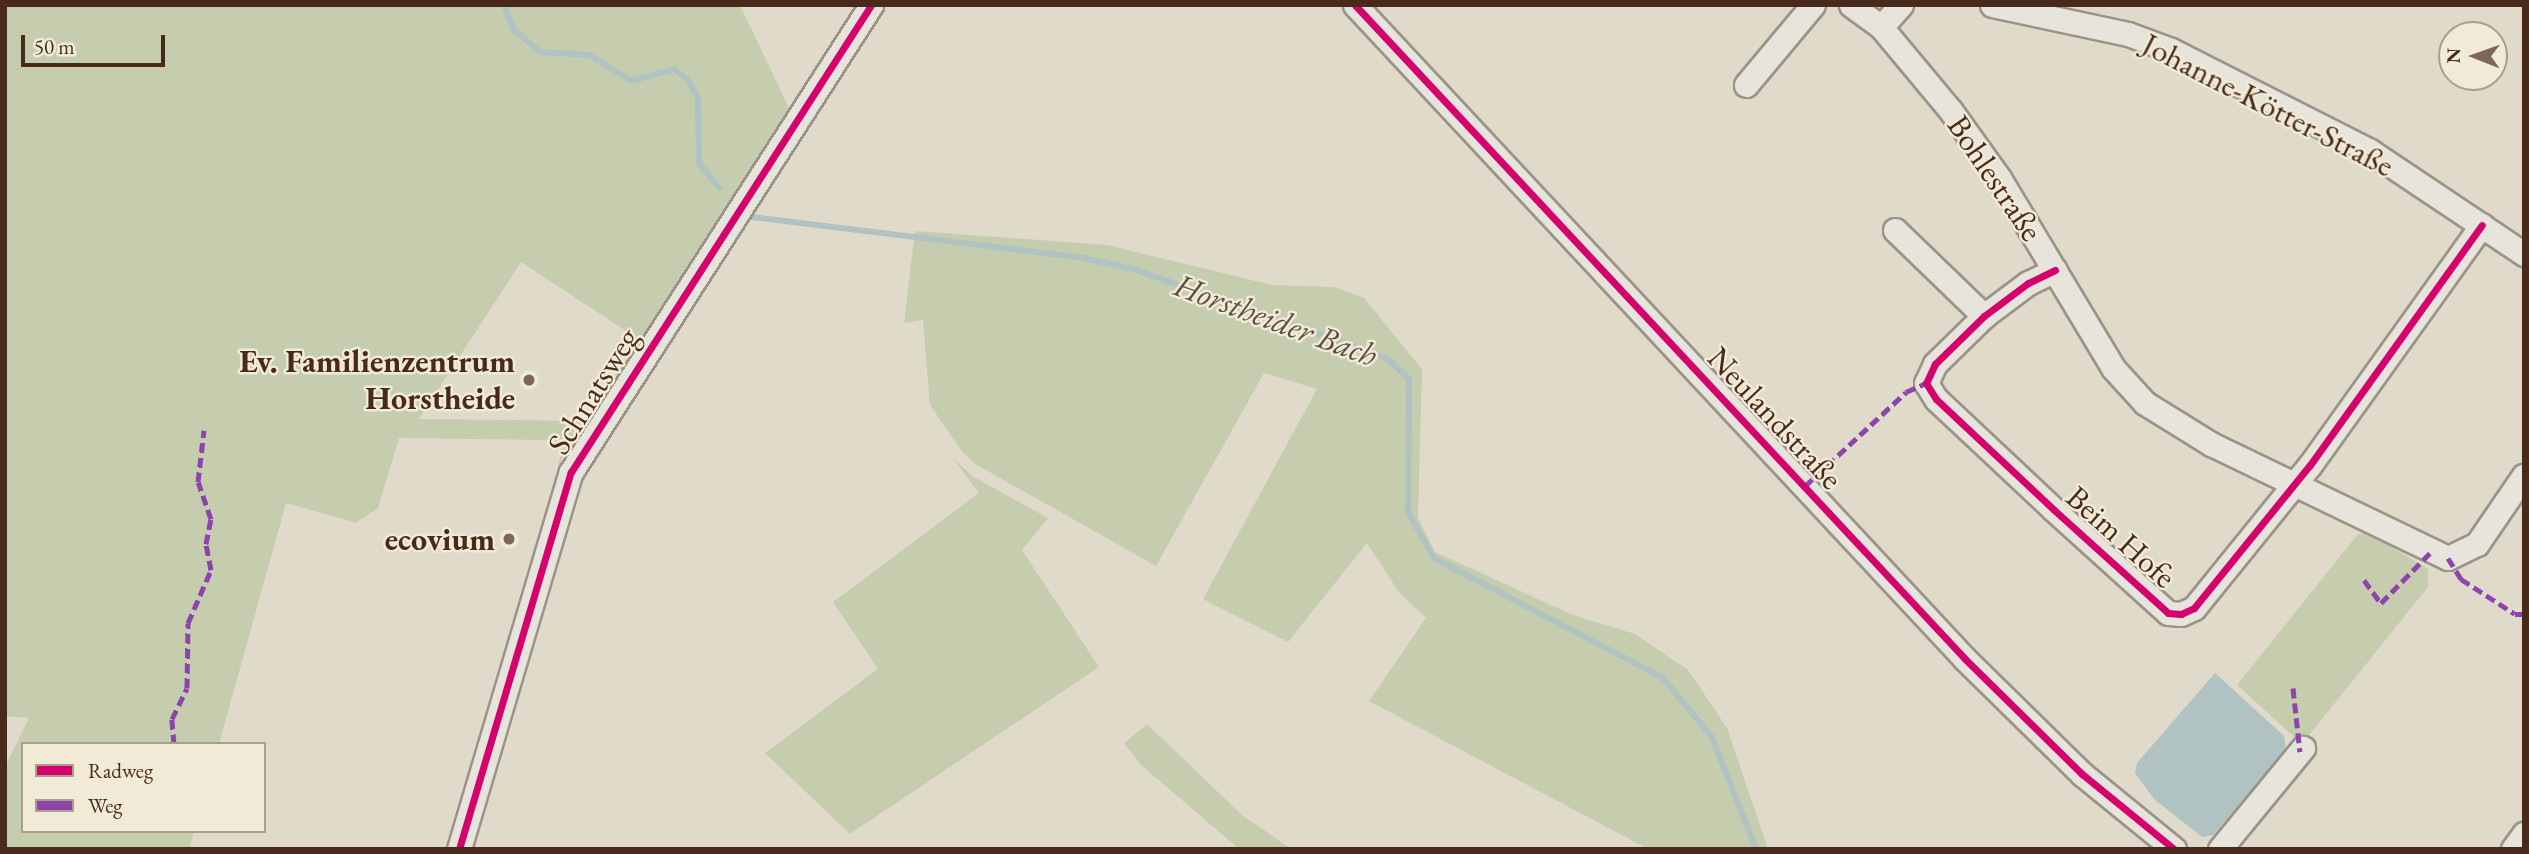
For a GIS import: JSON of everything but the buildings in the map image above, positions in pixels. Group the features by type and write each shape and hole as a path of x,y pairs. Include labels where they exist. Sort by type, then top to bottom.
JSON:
{"street":[{"name":"Schnatsweg","path":"459,849 574,466 872,5"},
{"name":"Neulandstraße","path":"1355,5 1965,659 2082,774 2174,849"},
{"path":"1745,85 1813,5"},
{"name":"Bohlestraße","path":"1852,5 1881,27 2000,178 2113,368 2145,403 2211,444 2389,526 2430,553 2448,558 2461,555 2477,544 2524,475"},
{"path":"1881,27 1901,5"},
{"name":"Johanne-Kötter-Straße","path":"1992,5 2129,34 2171,50 2370,151 2524,254"},
{"name":"Beim Hofe","path":"2055,270 2028,282 1984,316 1935,364 1926,383 1936,399 2168,613 2181,614 2194,608 2293,482 2310,465 2482,225"},
{"path":"1895,230 1984,316"},
{"path":"2220,849 2303,748"},
{"path":"2513,849 2524,834"}],"green space":[{"path":"7,5 740,5 789,108 640,340 521,262 419,419 586,421 558,465 562,450 554,440 399,438 378,508 356,523 286,503 220,742 21,742 21,833 193,833 189,849 5,849 5,767 29,718 5,716"},
{"path":"915,231 1107,245 1272,285 1335,287 1364,298 1422,369 1418,518 1435,552 1573,615 1635,634 1688,670 1727,728 1768,849 1648,849 1369,701 1426,618 1398,591 1367,543 1288,642 1203,599 1317,389 1264,373 1156,566 977,465 963,453 930,405 923,320 904,323"},
{"path":"953,458 972,476 1048,518 1022,550 1099,667 850,834 765,753 878,669 833,602 979,493"},
{"path":"2369,533 2428,569 2428,587 2302,744 2237,685 2358,534"},
{"path":"1147,724 1242,815 1291,849 1239,849 1141,765 1124,743"}],"shaded area":[{"path":"2215,673 2284,736 2286,750 2213,835 2202,837 2154,799 2135,773 2137,763"}],"waterway":[{"name":"Horstheider Bach","path":"504,5 513,29 540,52 589,55 632,81 674,69 688,80 698,99 699,163 719,188"},
{"name":"Horstheider Bach","path":"751,217 1083,258 1133,269 1388,359 1409,379 1408,512 1434,558 1662,677 1712,737 1756,849"}],"marked path":[{"path":"1805,486 1906,392 1926,383"},
{"path":"174,742 172,719 187,688 188,623 211,570 206,544 211,519 198,482 204,430"},
{"path":"2364,580 2381,603 2430,553"},
{"path":"2448,558 2461,579 2515,614 2524,614"},
{"path":"2293,688 2300,752"}],"cycle path":[{"path":"459,849 571,472 871,5"},
{"path":"1355,5 1965,659 2082,774 2174,849"},
{"path":"2055,270 2028,283 1984,316 1935,364 1926,383 1936,399 2053,509 2168,613 2181,614 2194,608 2310,465 2482,225"}],"place":[{"name":"Ev. Familienzentrum Horstheide","path":"529,380"},
{"name":"ecovium","path":"509,539"}]}
